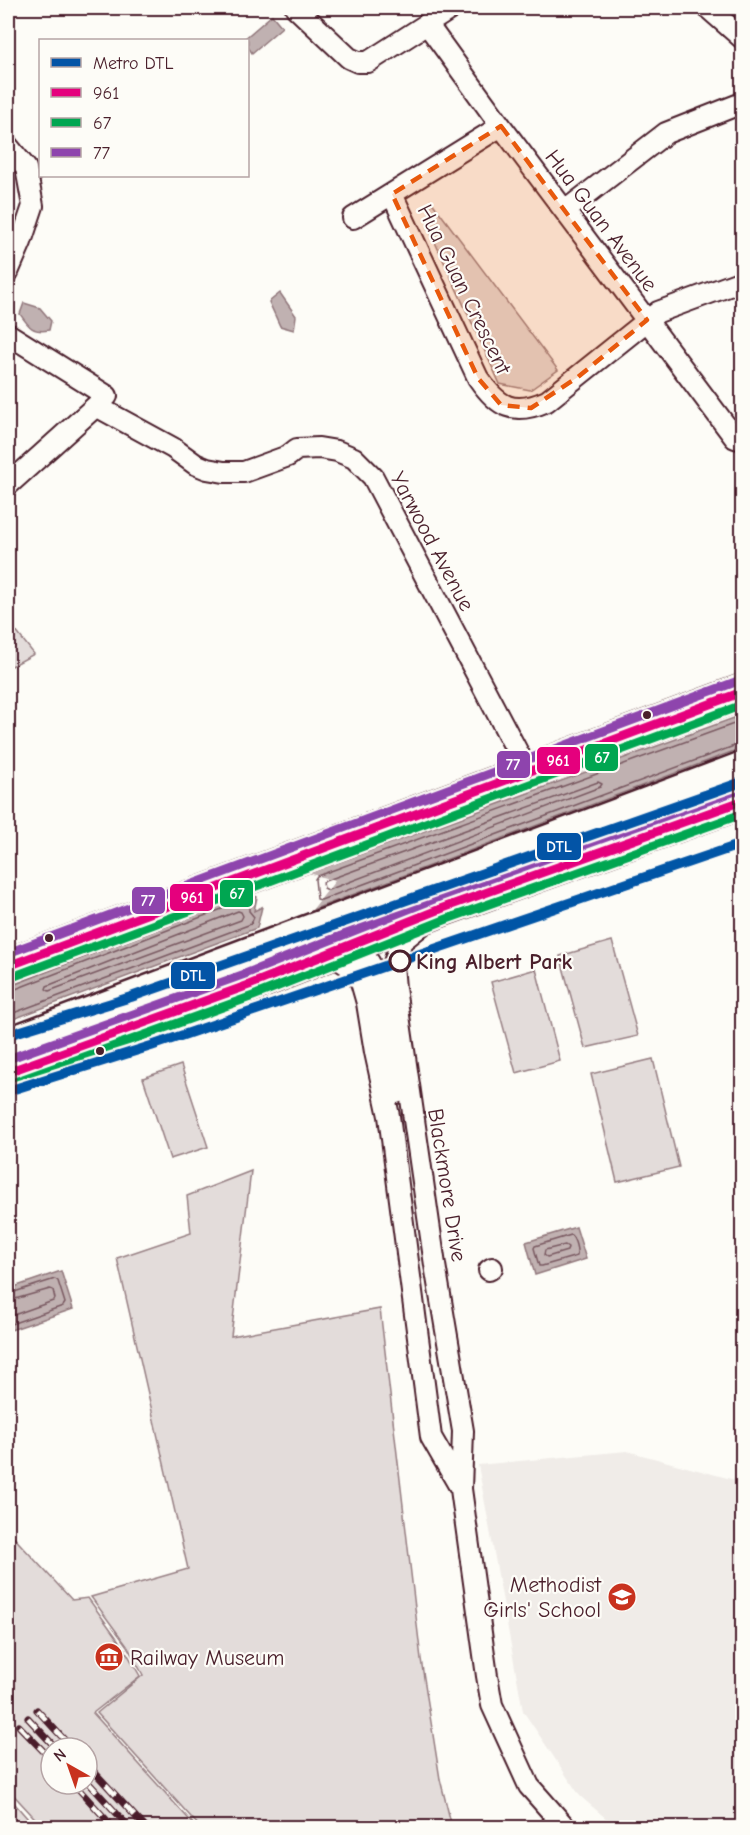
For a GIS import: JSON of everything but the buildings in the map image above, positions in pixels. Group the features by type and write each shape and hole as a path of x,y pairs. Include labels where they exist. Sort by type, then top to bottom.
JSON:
{"highway":[{"path":"8,966 742,692"},
{"path":"8,1045 742,769"},
{"path":"8,1072 249,985 443,908 742,801"},
{"path":"538,845 562,859 574,861"}],"street":[{"path":"296,8 349,58 358,62 368,62 452,8"},
{"path":"708,8 742,38"},
{"name":"Hua Guan Avenue","path":"427,24 735,438 742,440"},
{"path":"565,211 666,133 742,103"},
{"name":"Hua Guan Crescent","path":"353,218 501,126"},
{"path":"8,146 26,168 33,206 8,272"},
{"name":"Hua Guan Crescent","path":"392,194 478,378 489,394 501,405 513,408 531,408 547,401 658,312 742,281"},
{"name":"Yarwood Avenue","path":"8,334 102,401 195,464 207,469 244,472 288,456 297,449 319,448 338,451 354,458 373,477 528,772"},
{"path":"8,485 102,401"},
{"name":"Blackmore Drive","path":"443,908 402,941 393,965 394,988 432,1242 463,1431 461,1489 492,1705 529,1786 566,1827"},
{"path":"338,949 357,951 369,962 379,981 461,1489"}],"highlighted area":[{"path":"501,126 647,320 578,377 531,408 501,405 478,378 392,194"}],"shaded area":[{"path":"431,201 558,370 530,390 500,384 428,227"},
{"path":"8,621 34,654 8,668"},
{"path":"612,941 638,1036 585,1048 560,956"},
{"path":"536,969 560,1061 516,1073 491,982"},
{"path":"653,1059 679,1167 617,1182 591,1074"},
{"path":"181,1065 208,1147 170,1159 143,1078"},
{"path":"251,1171 231,1336 380,1309 421,1659 440,1779 452,1827 200,1827 97,1713 143,1675 127,1646 91,1597 188,1569 117,1258 191,1233 187,1196"},
{"name":"Methodist Girls' School","path":"627,1451 742,1482 742,1827 616,1827 580,1796 523,1711 478,1465"},
{"path":"8,1531 72,1600 88,1598 124,1648 140,1676 93,1713 196,1827 43,1827 8,1789"},
{"path":"8,1796 35,1827 8,1827"}],"water":[{"path":"272,15 282,27 252,53 249,48 249,39 244,39"},
{"path":"280,293 296,316 294,330 280,326 269,302"},
{"path":"24,303 40,308 51,321 49,330 39,331 29,326 20,314"},
{"path":"742,715 742,748 312,910 309,873"},
{"path":"248,893 257,897 254,911 262,907 257,928 8,1021 8,987"},
{"path":"576,1227 586,1259 535,1275 526,1242"},
{"path":"61,1271 73,1309 8,1331 8,1289"}],"pier":[{"path":"308,869 309,873 335,881 309,911 306,873"}],"railway":[{"path":"37,1710 61,1736"},
{"path":"28,1718 45,1736"},
{"path":"19,1726 39,1747"},
{"path":"99,1777 146,1828"},
{"path":"99,1794 130,1828"},
{"path":"85,1796 114,1828"}],"metro line":[{"name":"DTL","path":"8,1035 131,997 742,782"},
{"name":"DTL","path":"8,1091 151,1046 742,844"}],"transit line":[{"name":"77","path":"8,953 738,681"},
{"name":"961","path":"8,966 742,692"},
{"name":"67","path":"12,977 742,705"},
{"name":"77","path":"8,1059 245,974 439,897 738,790"},
{"name":"961","path":"8,1072 249,985 443,908 742,801"},
{"name":"67","path":"12,1083 253,996 447,919 742,814"}],"place":[{"name":"King Albert Park","path":"400,961"},
{"name":"Methodist Girls' School","path":"622,1597"},
{"name":"Railway Museum","path":"109,1657"}]}
